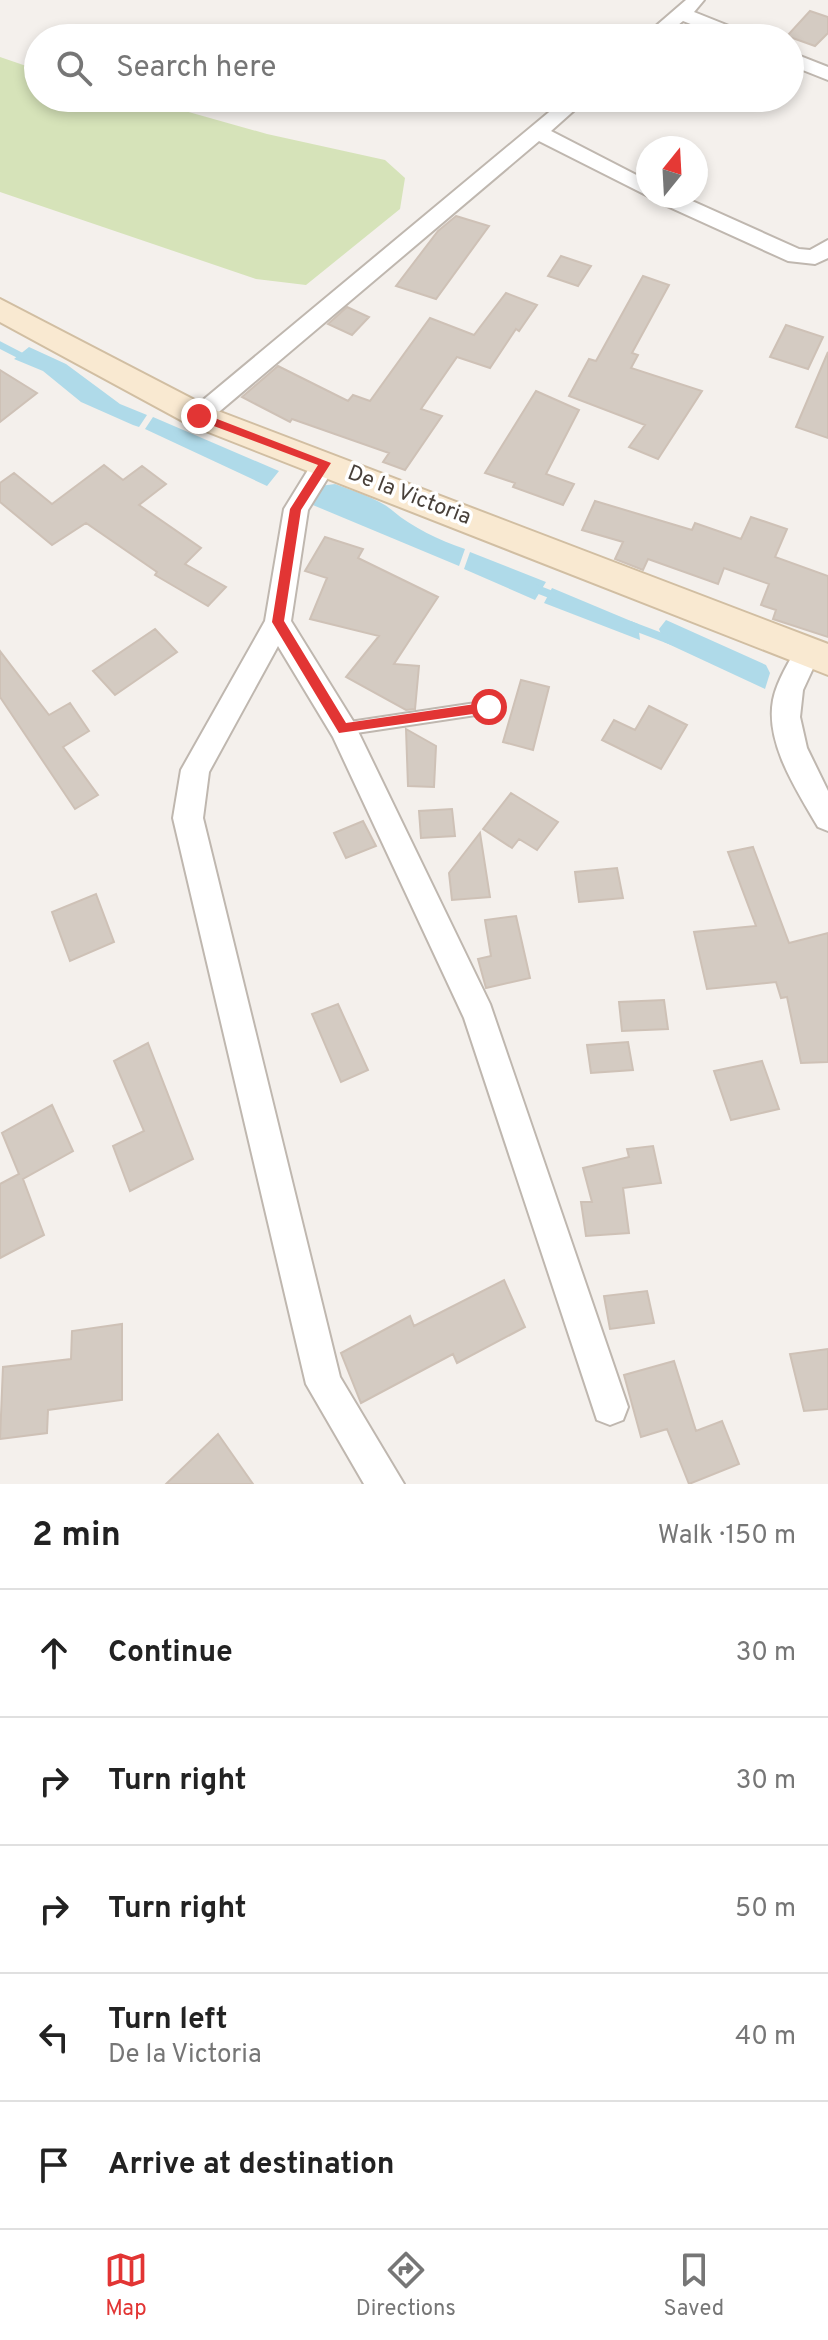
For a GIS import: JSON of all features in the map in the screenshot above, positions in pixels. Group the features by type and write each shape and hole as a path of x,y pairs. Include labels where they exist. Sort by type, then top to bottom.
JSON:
{"main road":[{"name":"De la Victoria","path":"0,309 199,416 818,656"}],"street":[{"path":"668,24 696,0"},
{"path":"681,13 708,24"},
{"path":"804,64 828,74"},
{"path":"199,416 561,112"},
{"path":"537,132 636,183"},
{"path":"690,208 796,256 815,257 828,247"},
{"path":"325,463 296,509 278,622 195,770 188,818 324,1384 385,1484"},
{"path":"278,622 343,729 479,1015 610,1407"},
{"path":"818,656 786,703 791,742 801,771 828,818"}],"lane":[{"path":"343,729 489,707"}],"green space":[{"path":"0,57 24,65 24,112 189,112 267,134 385,160 405,178 400,209 306,285 256,279 0,192"}],"water":[{"path":"29,347 66,364 120,404 147,415 139,427 81,402 43,371 14,359"},
{"path":"153,417 279,471 267,486 145,429"},
{"path":"335,484 387,506 436,538 465,549 459,566 308,503 320,486"},
{"path":"470,552 546,582 535,600 464,569"},
{"path":"552,588 638,624 640,640 544,603"},
{"path":"666,620 766,665 770,673 765,689 664,642 659,629"}],"building":[{"path":"810,11 828,17 828,33 815,46 804,42 804,24 798,24"},
{"path":"456,216 489,226 436,299 396,286 438,231"},
{"path":"561,256 591,266 578,286 548,276"},
{"path":"643,276 669,285 632,353 638,355 631,368 702,391 658,459 629,447 645,425 569,396 589,359 596,361"},
{"path":"506,293 537,305 519,331 516,329 490,368 457,357 421,409 442,416 405,470 383,462 389,453 292,419 290,422 242,397 278,366 348,401 353,395 370,401 430,318 474,335"},
{"path":"347,307 369,317 352,335 328,324"},
{"path":"786,325 823,337 808,369 770,357"},
{"path":"828,352 828,438 796,427"},
{"path":"0,370 37,393 0,422"},
{"path":"536,391 579,410 546,474 574,484 563,505 485,473"},
{"path":"104,465 123,480 142,466 166,484 139,505 201,548 185,564 226,587 208,606 155,575 157,572 86,523 52,545 0,502 0,483 14,473 52,504"},
{"path":"595,501 692,530 695,523 741,539 751,517 787,529 775,557 828,576 828,637 773,619 776,610 761,605 769,584 724,568 718,584 648,559 643,570 615,559 623,542 582,530"},
{"path":"325,537 363,549 358,558 438,597 394,664 419,666 415,709 406,710 346,677 379,636 310,619 327,578 305,571"},
{"path":"155,629 177,652 115,695 93,671"},
{"path":"0,651 49,715 70,703 89,731 63,747 98,795 75,809 0,697"},
{"path":"521,680 549,687 533,750 503,742"},
{"path":"649,706 687,725 661,769 602,740 614,720 635,730"},
{"path":"406,729 436,746 434,787 408,786"},
{"path":"511,793 558,822 537,850 519,839 512,848 483,829"},
{"path":"452,809 455,836 421,838 419,811"},
{"path":"363,821 376,846 346,858 334,833"},
{"path":"480,833 490,897 452,900 449,873"},
{"path":"753,847 789,943 828,933 828,1062 801,1063 787,997 781,998 776,982 707,989 694,932 756,926 728,852"},
{"path":"617,868 623,898 579,902 575,872"},
{"path":"96,894 114,942 70,961 52,912"},
{"path":"516,916 530,978 486,988 478,959 491,956 485,920"},
{"path":"664,1000 668,1029 622,1031 619,1002"},
{"path":"338,1004 368,1070 341,1082 312,1014"},
{"path":"628,1042 633,1070 591,1073 587,1045"},
{"path":"148,1043 193,1159 130,1191 113,1146 144,1131 114,1061"},
{"path":"762,1061 779,1109 731,1120 714,1071"},
{"path":"52,1105 73,1151 23,1179 44,1235 0,1258 0,1184 19,1174 2,1133"},
{"path":"653,1146 661,1183 623,1188 629,1233 586,1236 581,1202 592,1202 583,1168 629,1157 627,1149"},
{"path":"504,1280 525,1327 457,1363 453,1354 361,1403 341,1353 410,1316 414,1326"},
{"path":"647,1291 654,1323 610,1329 604,1296"},
{"path":"122,1324 122,1400 48,1410 47,1433 0,1439 3,1367 71,1359 72,1331"},
{"path":"828,1349 828,1409 804,1411 790,1354"},
{"path":"674,1361 696,1431 722,1421 739,1464 689,1484 667,1429 641,1437 624,1375"},
{"path":"218,1434 253,1484 166,1484"}],"waterway":[{"path":"0,345 27,359"},
{"path":"529,586 560,598"},
{"path":"630,625 672,641"}],"route":[{"path":"199,416 325,463 296,509 278,622 343,729 489,707"}]}
